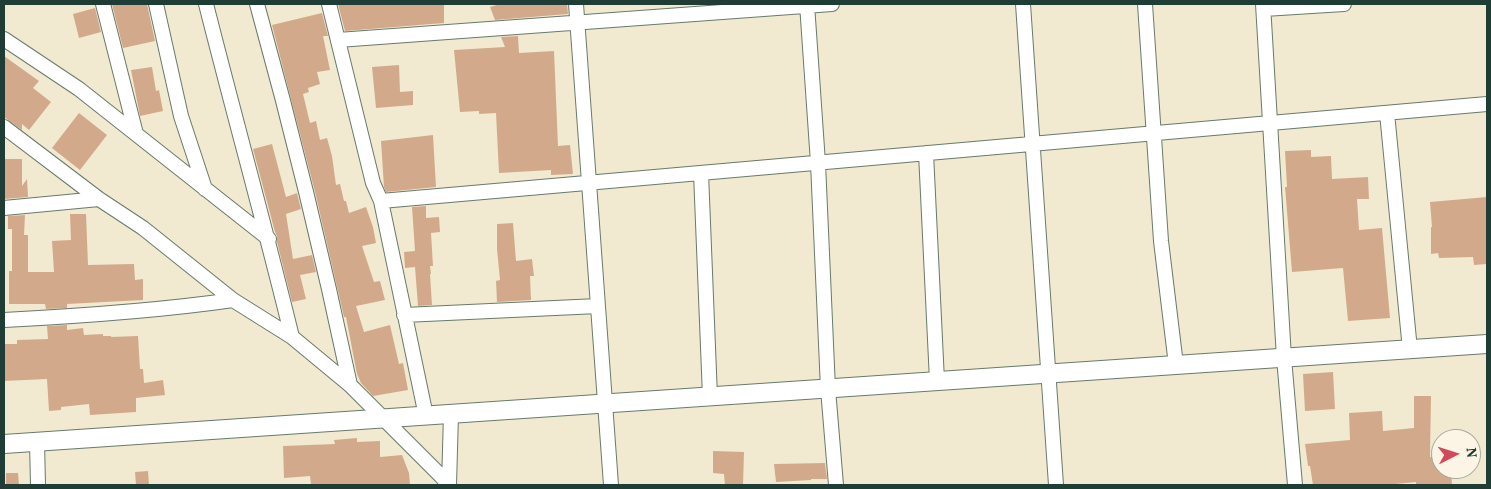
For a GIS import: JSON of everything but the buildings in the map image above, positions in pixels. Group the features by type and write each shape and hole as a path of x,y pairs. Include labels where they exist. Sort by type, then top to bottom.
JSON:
{"street":[{"path":"102,4 136,134"},
{"path":"156,4 181,116 205,189"},
{"path":"206,4 241,141 269,239 292,337"},
{"path":"257,4 282,92 322,257 350,385"},
{"path":"330,4 373,182 381,201 426,416"},
{"path":"576,4 611,485"},
{"path":"338,40 832,4"},
{"path":"1023,4 1056,485"},
{"path":"1145,4 1161,241 1176,365"},
{"path":"1296,485 1284,358 1263,6 1344,4"},
{"path":"807,5 818,163 828,389 836,485"},
{"path":"4,39 79,89 269,239"},
{"path":"381,201 1487,104"},
{"path":"1387,113 1410,350"},
{"path":"4,127 143,228 233,300 292,337 350,385 449,485"},
{"path":"926,153 936,382"},
{"path":"702,173 710,397"},
{"path":"4,208 100,198"},
{"path":"4,320 168,309 233,300"},
{"path":"404,315 598,306"},
{"path":"4,444 1487,344"},
{"path":"449,485 451,414"},
{"path":"37,442 38,485"}]}
